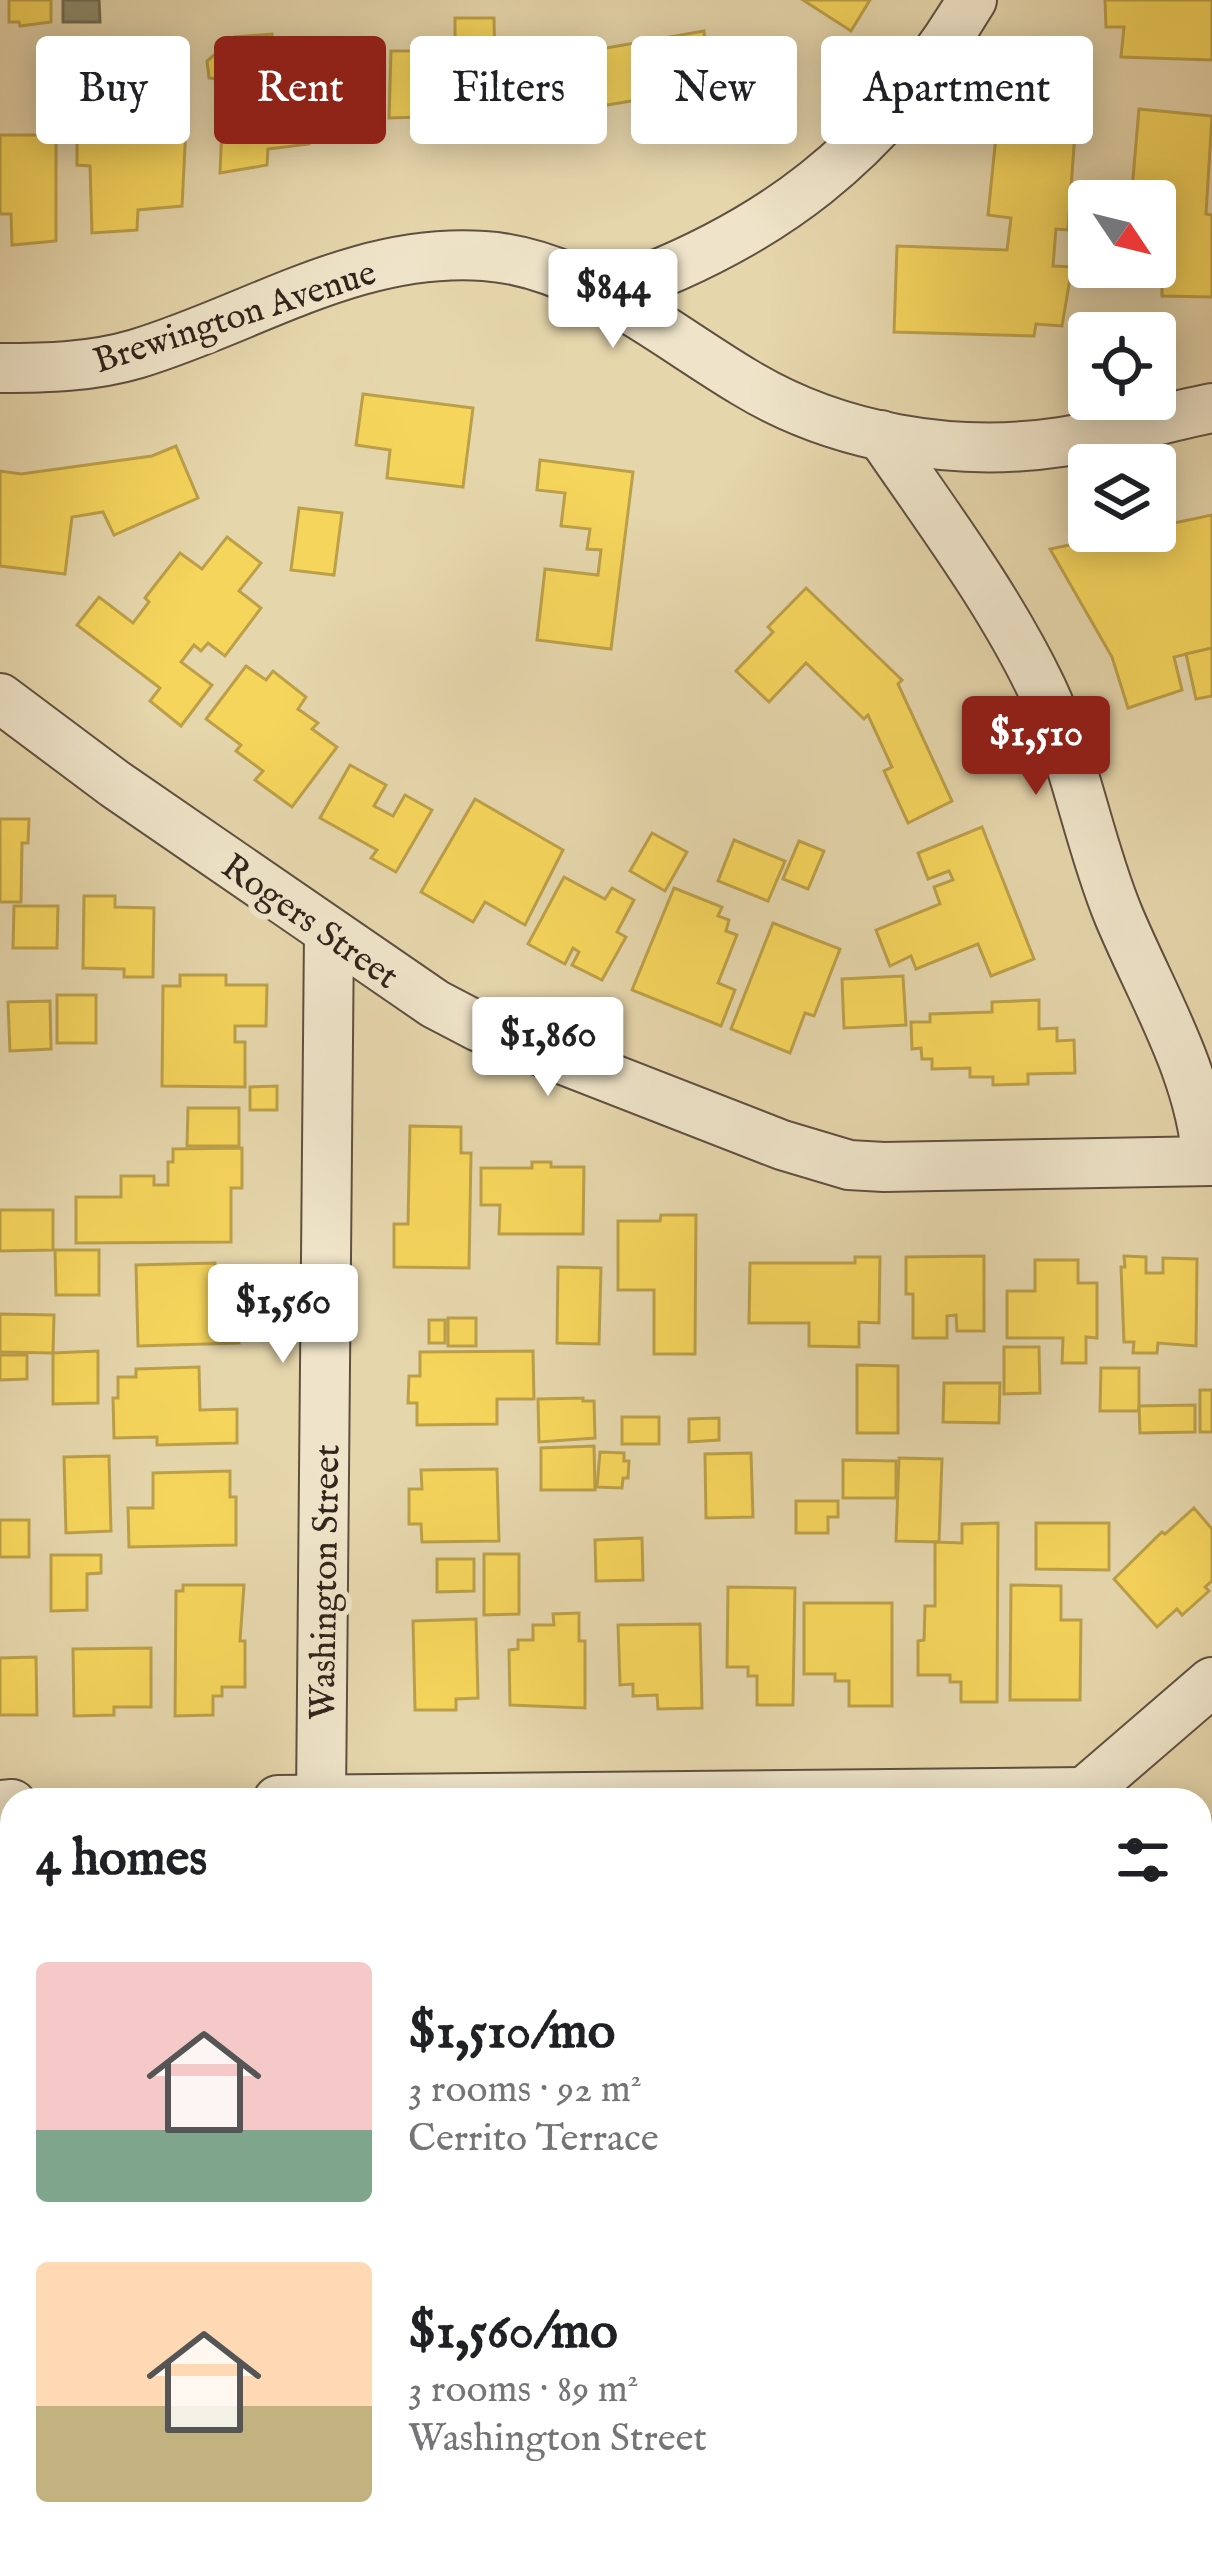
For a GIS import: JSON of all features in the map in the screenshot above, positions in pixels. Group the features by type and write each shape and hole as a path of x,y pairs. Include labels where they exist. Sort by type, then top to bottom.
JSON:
{"street":[{"path":"603,296 715,250 808,191 910,90 972,0"},
{"name":"Brewington Avenue","path":"0,368 67,367 135,354 318,282 412,261 483,256 513,260 603,296 749,386 881,435 941,445 1016,446 1104,434 1212,408"},
{"path":"881,435 950,535 1042,689 1117,911 1190,1076 1209,1161"},
{"name":"Rogers Street","path":"0,698 392,977 479,1027 849,1165 1209,1161"},
{"name":"Washington Street","path":"321,1788 328,932"},
{"path":"1089,1788 1212,1682"}],"building: Homes":[{"path":"9,0 51,0 51,22 20,26 9,22"},
{"path":"803,0 870,0 851,31"},
{"path":"1105,0 1212,0 1212,60 1121,57 1124,27 1106,27"},
{"path":"455,18 494,18 494,36 455,36"},
{"path":"631,44 631,101 607,105 607,48"},
{"path":"391,51 410,51 410,117 389,118"},
{"path":"214,55 214,79 209,78 207,61"},
{"path":"1139,109 1212,116 1206,214 1212,215 1212,297 1162,296 1162,288 1176,288 1176,180 1133,180"},
{"path":"0,135 36,135 36,144 56,144 56,241 12,245 11,214 0,214"},
{"path":"77,144 185,144 182,206 138,210 137,230 92,233 90,166 77,165"},
{"path":"221,144 309,144 268,149 267,165 220,173"},
{"path":"995,144 1074,144 1068,230 1056,229 1053,266 1068,267 1062,326 1036,324 1034,336 894,332 897,246 1007,250 1011,218 988,215"},
{"path":"363,394 473,408 463,487 387,478 390,450 356,445"},
{"path":"176,446 198,498 114,535 103,512 72,517 65,574 0,566 0,471 21,474 152,456"},
{"path":"540,460 633,472 611,649 537,640 545,569 598,575 601,550 587,549 590,529 561,526 565,493 537,490"},
{"path":"299,508 342,513 334,575 291,570"},
{"path":"1212,515 1212,648 1174,657 1182,690 1128,708 1112,657 1050,549 1068,545 1068,552 1176,552 1176,523"},
{"path":"227,537 261,563 239,591 261,608 225,656 208,643 201,651 194,645 181,662 212,685 181,726 150,701 160,688 77,625 99,597 133,623 149,602 145,598 180,553 202,569"},
{"path":"806,588 902,680 898,684 952,801 908,823 884,771 892,767 868,715 864,719 806,663 769,702 736,671 773,632 768,627"},
{"path":"1212,648 1212,696 1196,699 1186,654"},
{"path":"246,666 266,680 273,671 306,697 298,709 318,723 312,729 337,747 292,807 255,780 263,771 236,751 241,745 206,719"},
{"path":"350,765 386,785 374,806 393,816 405,795 432,810 396,872 371,858 377,850 320,818"},
{"path":"475,799 563,850 525,925 485,902 473,922 421,892"},
{"path":"0,819 29,819 28,843 22,843 21,902 0,902"},
{"path":"982,827 1034,959 991,976 978,944 916,969 911,956 890,966 876,930 940,904 934,887 953,880 949,871 928,879 918,853"},
{"path":"652,833 687,852 665,891 630,871"},
{"path":"734,840 785,861 768,901 718,881"},
{"path":"799,841 824,851 808,889 783,879"},
{"path":"564,877 605,899 612,888 634,900 617,932 626,937 602,980 572,965 579,952 573,948 565,964 528,944"},
{"path":"674,888 722,907 718,916 729,920 726,931 737,935 718,983 735,990 721,1026 632,990"},
{"path":"84,896 115,896 115,907 154,908 153,977 124,977 124,969 83,968"},
{"path":"14,906 58,906 57,948 13,948"},
{"path":"773,923 840,949 814,1016 805,1013 790,1053 731,1029"},
{"path":"180,975 226,975 226,985 267,985 266,1026 235,1026 235,1042 245,1042 245,1087 162,1086 163,986 180,986"},
{"path":"903,976 906,1025 844,1028 842,979"},
{"path":"57,995 96,995 96,1043 57,1043"},
{"path":"1039,1000 1039,1029 1057,1028 1057,1041 1074,1040 1075,1073 1028,1074 1028,1084 993,1085 993,1077 970,1077 970,1068 932,1069 932,1059 922,1059 921,1048 912,1049 911,1022 930,1022 930,1014 992,1012 992,1002"},
{"path":"50,1001 51,1049 10,1051 8,1002"},
{"path":"277,1086 277,1110 250,1110 250,1087"},
{"path":"188,1108 239,1108 239,1146 187,1146"},
{"path":"410,1126 461,1127 461,1153 471,1153 469,1268 394,1267 394,1224 408,1224"},
{"path":"242,1148 242,1188 231,1188 231,1242 76,1243 76,1197 121,1197 121,1176 154,1176 154,1185 168,1185 173,1149"},
{"path":"532,1162 584,1167 583,1234 499,1234 500,1205 481,1205 481,1168 532,1168"},
{"path":"0,1210 53,1210 53,1250 0,1251"},
{"path":"661,1215 696,1215 695,1354 654,1354 654,1290 618,1290 618,1221 660,1221"},
{"path":"55,1250 99,1250 99,1295 56,1295"},
{"path":"984,1256 984,1331 957,1331 956,1315 947,1316 947,1338 913,1338 913,1294 906,1294 906,1257"},
{"path":"1124,1256 1146,1257 1146,1273 1163,1273 1163,1258 1197,1259 1196,1346 1158,1343 1157,1353 1133,1353 1134,1342 1124,1342"},
{"path":"855,1257 880,1257 879,1323 859,1322 859,1347 809,1346 809,1323 749,1323 750,1263 855,1263"},
{"path":"1035,1260 1078,1260 1078,1283 1097,1283 1097,1338 1086,1337 1086,1363 1062,1363 1063,1338 1007,1338 1007,1291 1035,1291"},
{"path":"215,1263 216,1291 232,1291 232,1308 238,1309 239,1343 138,1346 136,1265"},
{"path":"558,1267 601,1268 599,1344 557,1343"},
{"path":"0,1314 54,1315 53,1353 0,1352"},
{"path":"448,1318 476,1318 476,1346 448,1346"},
{"path":"429,1320 445,1320 445,1343 429,1343"},
{"path":"1004,1347 1039,1347 1040,1393 1004,1394"},
{"path":"98,1351 98,1403 53,1404 53,1353"},
{"path":"533,1351 534,1399 497,1399 497,1424 417,1425 417,1403 408,1403 409,1376 420,1376 420,1352"},
{"path":"0,1355 27,1355 27,1379 0,1380"},
{"path":"857,1365 898,1366 898,1433 857,1433"},
{"path":"199,1367 200,1410 237,1409 237,1443 157,1445 157,1437 114,1438 113,1398 118,1398 118,1377 136,1377 136,1369"},
{"path":"1101,1368 1139,1368 1139,1411 1100,1411"},
{"path":"944,1383 1000,1383 999,1423 943,1422"},
{"path":"1200,1390 1212,1390 1212,1432 1200,1432"},
{"path":"538,1399 594,1401 595,1438 539,1442"},
{"path":"1195,1405 1195,1432 1140,1433 1139,1406"},
{"path":"622,1417 659,1417 659,1444 622,1444"},
{"path":"719,1418 719,1440 689,1442 689,1419"},
{"path":"594,1446 595,1490 541,1490 541,1448"},
{"path":"600,1452 624,1453 624,1461 629,1461 622,1488 597,1487"},
{"path":"751,1453 753,1517 706,1518 705,1454"},
{"path":"109,1456 111,1531 66,1533 64,1457"},
{"path":"899,1458 942,1459 939,1542 896,1541"},
{"path":"843,1460 896,1461 896,1498 843,1498"},
{"path":"497,1469 499,1541 422,1542 421,1524 409,1524 409,1489 422,1489 421,1470"},
{"path":"230,1471 230,1497 236,1497 236,1545 129,1547 128,1508 153,1508 153,1473"},
{"path":"796,1501 838,1501 838,1517 828,1517 828,1533 796,1533"},
{"path":"1194,1508 1212,1529 1212,1581 1205,1587 1209,1591 1182,1615 1177,1609 1157,1627 1114,1579"},
{"path":"0,1520 29,1520 29,1557 0,1557"},
{"path":"998,1523 997,1702 961,1702 961,1682 950,1682 950,1675 918,1675 925,1606 935,1606 935,1542 962,1543 962,1524"},
{"path":"1036,1523 1109,1523 1109,1570 1036,1569"},
{"path":"642,1538 643,1580 596,1581 595,1540"},
{"path":"484,1554 519,1554 519,1614 484,1615"},
{"path":"51,1555 101,1555 101,1573 87,1574 87,1610 51,1611"},
{"path":"437,1559 474,1559 474,1591 437,1592"},
{"path":"183,1585 244,1585 240,1641 245,1641 245,1687 222,1687 222,1696 213,1696 213,1715 175,1716 176,1591 183,1591"},
{"path":"1011,1585 1061,1586 1061,1620 1081,1620 1080,1700 1010,1700"},
{"path":"728,1587 795,1588 793,1705 757,1705 757,1676 748,1676 748,1667 727,1667"},
{"path":"804,1603 892,1603 892,1706 849,1706 849,1681 835,1681 835,1674 804,1674"},
{"path":"579,1613 579,1641 585,1641 585,1708 510,1705 509,1650 518,1649 518,1640 533,1640 533,1625 554,1625 553,1614"},
{"path":"476,1619 478,1698 456,1699 456,1710 415,1710 413,1621"},
{"path":"700,1624 702,1708 658,1709 657,1695 633,1696 633,1684 620,1685 618,1625"},
{"path":"151,1648 151,1707 114,1707 114,1715 74,1716 73,1649"},
{"path":"36,1657 37,1715 0,1715 0,1658"}],"building: Industry":[{"path":"63,0 99,0 100,22 63,22"}]}
